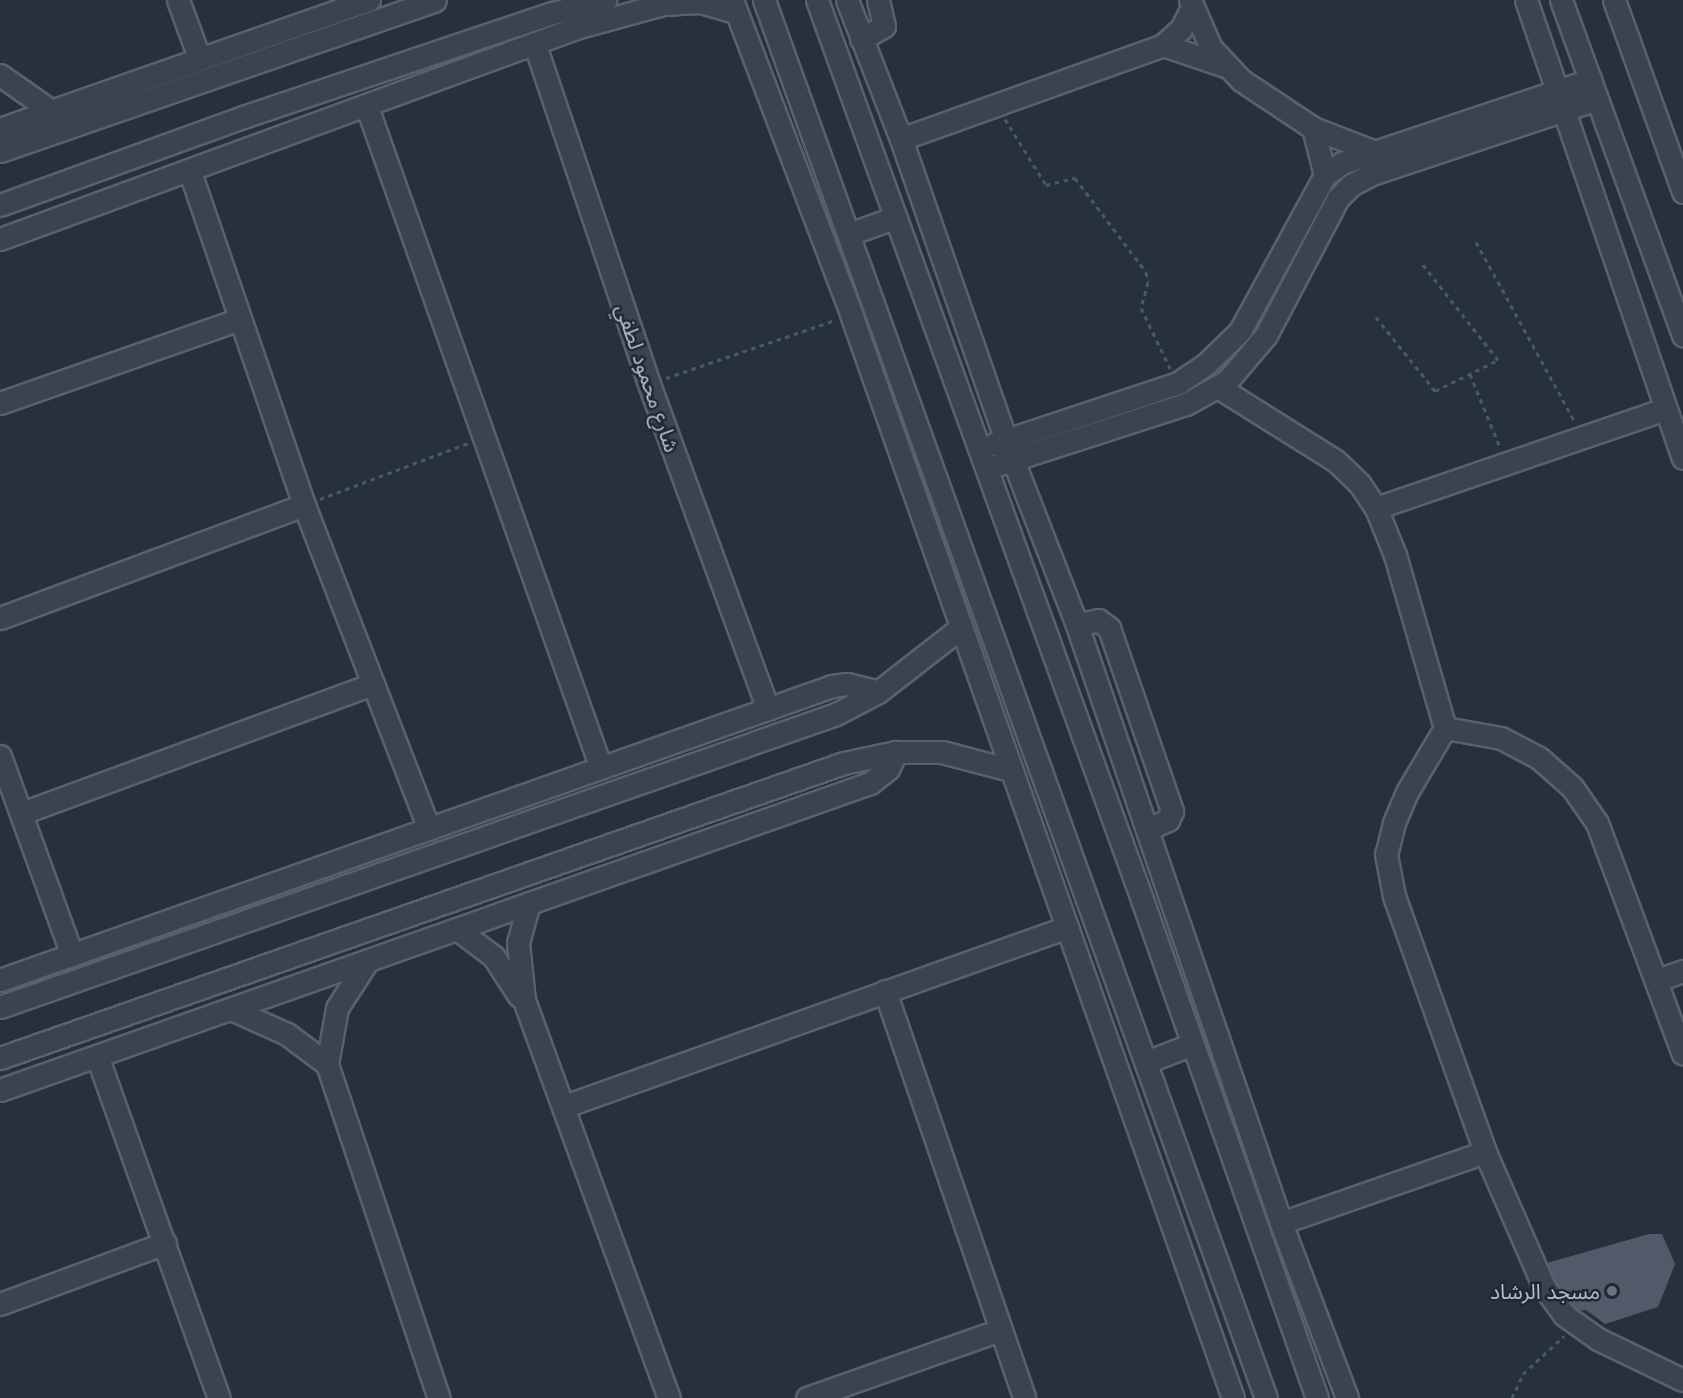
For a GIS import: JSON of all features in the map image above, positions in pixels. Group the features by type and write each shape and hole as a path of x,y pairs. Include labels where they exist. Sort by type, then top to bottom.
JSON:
{"street":[{"path":"177,0 199,57"},
{"path":"0,129 199,57 369,0"},
{"path":"0,151 435,0"},
{"path":"0,205 265,109 552,13 605,0"},
{"path":"636,0 663,4 700,2 734,6 851,314 959,629 1233,1398"},
{"path":"764,0 1266,1398"},
{"path":"817,0 1193,1044 1317,1398"},
{"path":"847,0 900,139 1009,450 1077,625 1281,1223 1347,1398"},
{"path":"861,39 884,26 878,0"},
{"path":"1527,0 1683,458"},
{"path":"1561,0 1683,335"},
{"path":"1614,0 1683,192"},
{"path":"900,139 1163,45 1182,29 1191,3"},
{"path":"1191,3 1211,48 1226,66 1313,128 1373,151"},
{"path":"0,238 190,172 576,28 663,4"},
{"name":"شارع محمود لطفي","path":"535,45 649,384 768,709"},
{"path":"1163,45 1226,66"},
{"path":"0,75 50,110"},
{"path":"1009,450 1186,404 1218,387 1247,361 1282,305 1338,198 1351,186 1372,174 1593,90"},
{"path":"982,459 1178,383 1227,345 1262,294 1325,175 1342,163 1373,151 1561,101"},
{"path":"367,107 601,768"},
{"path":"1313,128 1325,175"},
{"path":"190,172 304,505 429,829"},
{"path":"849,234 894,218"},
{"path":"1286,247 1307,258"},
{"path":"1262,294 1282,305"},
{"path":"0,403 240,319"},
{"path":"1218,387 1336,461 1359,483 1377,508 1395,555 1444,728 1407,792 1386,854 1394,896 1485,1152 1544,1287 1577,1325 1598,1340 1683,1380"},
{"path":"1377,508 1584,439 1665,409"},
{"path":"0,618 304,505"},
{"path":"1077,625 1102,621 1113,640 1172,811 1168,820 1148,829"},
{"path":"0,1007 836,714 878,692 959,629"},
{"path":"22,813 373,684"},
{"path":"0,980 831,686 863,686 878,692"},
{"path":"1444,728 1501,738 1539,758 1572,787 1597,823 1683,1054"},
{"path":"0,1058 844,763 896,752 942,752 1010,770"},
{"path":"0,1090 870,783 888,769 896,752"},
{"path":"0,756 72,955"},
{"path":"524,1000 518,943 529,903"},
{"path":"565,1106 1067,927"},
{"path":"457,929 494,957 524,1000 565,1106 669,1398"},
{"path":"368,960 337,1008 329,1036 327,1064 439,1398"},
{"path":"1657,980 1683,971"},
{"path":"885,991 1024,1398"},
{"path":"231,1008 287,1034 327,1064"},
{"path":"1146,1062 1193,1044"},
{"path":"97,1056 219,1398"},
{"path":"1281,1223 1485,1152"},
{"path":"0,1304 165,1243"},
{"path":"807,1398 1000,1330"}],"path":[{"path":"996,105 1046,185 1075,178 1146,272 1148,282 1141,308 1178,383"},
{"path":"1476,242 1584,439"},
{"path":"1376,317 1435,391 1498,360 1420,261"},
{"path":"649,384 851,314"},
{"path":"1470,374 1508,465"},
{"path":"304,505 484,437"},
{"path":"1512,1398 1523,1374 1577,1325"}],"building":[{"name":"مسجد الرشاد","path":"1649,1234 1662,1234 1675,1264 1658,1307 1605,1324 1586,1310 1574,1311 1550,1275 1547,1263"}],"place":[{"name":"مسجد الرشاد","path":"1612,1291"}]}
